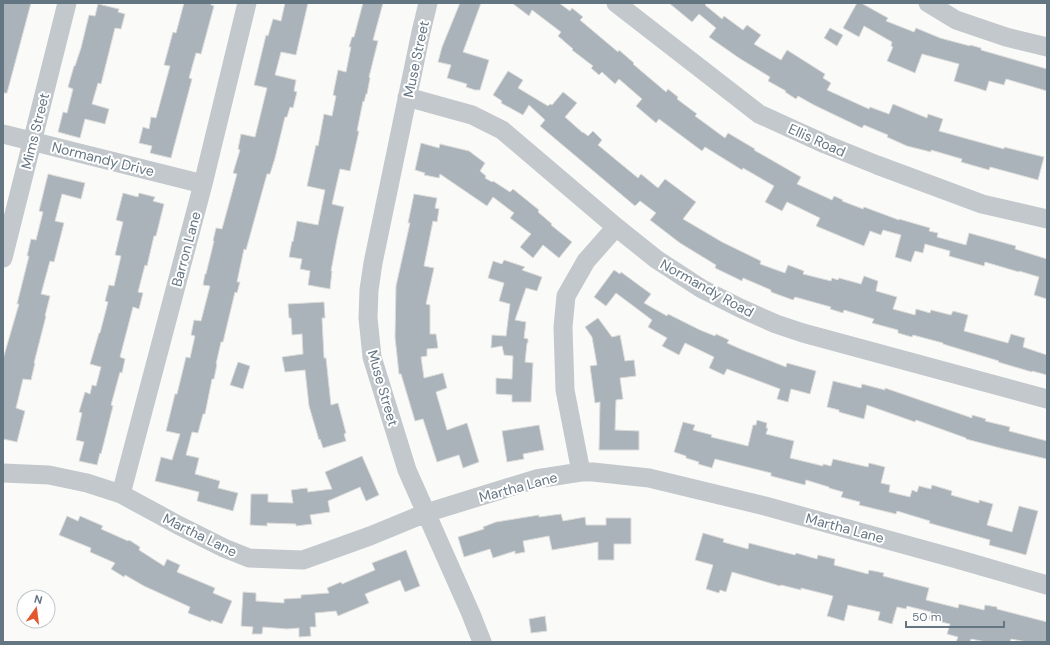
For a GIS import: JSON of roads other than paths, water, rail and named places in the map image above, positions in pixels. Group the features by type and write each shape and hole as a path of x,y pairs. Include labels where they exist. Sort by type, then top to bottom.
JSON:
{"street":[{"name":"Mims Street","path":"3,258 67,3"},
{"name":"Barron Lane","path":"121,494 203,184 247,3"},
{"name":"Muse Street","path":"428,3 373,262 369,290 368,318 372,357 407,470 482,642"},
{"name":"Ellis Road","path":"616,3 759,114 825,144 877,165 982,204 1047,219"},
{"path":"928,3 956,20 1006,37 1047,47"},
{"name":"Normandy Road","path":"407,97 472,114 502,130 656,259 702,289 740,308 776,324 803,333 1047,399"},
{"name":"Normandy Drive","path":"3,134 203,184"},
{"path":"581,472 565,390 563,327 566,296 586,261 616,227"},
{"name":"Martha Lane","path":"3,473 49,475 87,483 121,494 178,525 224,548 249,558 303,560 370,536 426,513 536,479 581,472 594,472 649,478 765,506 1047,584"}]}
